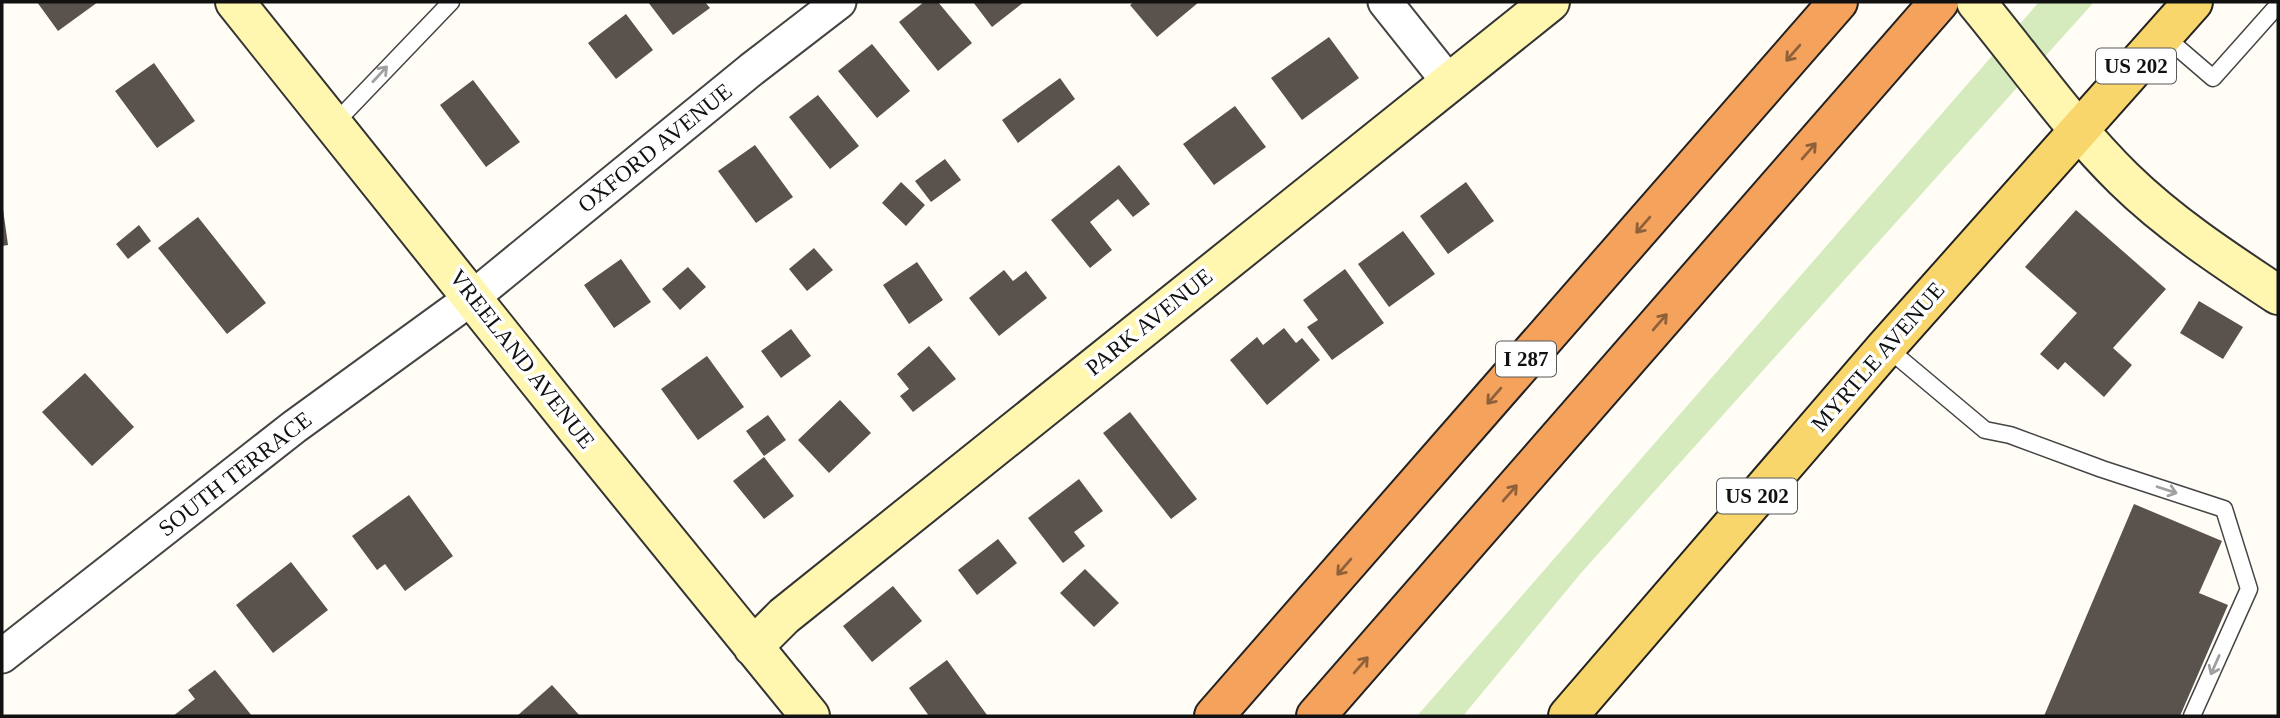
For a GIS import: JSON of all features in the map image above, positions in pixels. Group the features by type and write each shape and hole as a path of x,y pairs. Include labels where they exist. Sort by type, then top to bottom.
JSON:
{"highway":[{"name":"I 287","path":"1214,716 1838,2"},
{"path":"1316,716 1932,10"}],"main road":[{"name":"MYRTLE AVENUE","path":"1568,716 1886,347 2193,2"}],"street":[{"name":"VREELAND AVENUE","path":"235,2 810,716"},
{"name":"OXFORD AVENUE","path":"472,297 752,69 839,2"},
{"path":"1385,2 1448,81"},
{"name":"PARK AVENUE","path":"753,647 784,615 1550,2"},
{"path":"1976,2 2079,131 2125,181 2200,243 2278,295"},
{"name":"SOUTH TERRACE","path":"2,656 294,427 472,297"}],"lane":[{"path":"334,124 451,2"},
{"path":"2163,35 2213,78 2278,5"},
{"path":"1886,347 1985,430 2010,435 2224,509 2249,589 2192,716"}],"green space":[{"path":"2039,2 2094,2 1581,573 1463,716 1417,716"}],"building":[{"path":"37,2 98,2 58,31"},
{"path":"648,2 705,2 710,8 673,35"},
{"path":"924,2 938,2 972,43 938,71 899,22"},
{"path":"973,2 1024,2 992,27"},
{"path":"1134,2 1199,2 1157,37 1130,5"},
{"path":"626,14 653,50 616,79 588,43"},
{"path":"1329,37 1359,78 1302,120 1271,78"},
{"path":"872,44 910,91 877,118 838,71"},
{"path":"154,63 195,121 157,148 115,91"},
{"path":"1060,78 1075,99 1018,143 1002,120"},
{"path":"473,80 520,142 486,167 440,105"},
{"path":"818,95 859,146 830,169 789,117"},
{"path":"1235,106 1266,147 1214,185 1183,144"},
{"path":"755,145 793,197 756,223 718,171"},
{"path":"945,159 961,180 931,202 915,181"},
{"path":"1119,165 1150,204 1133,217 1118,199 1090,222 1112,250 1090,268 1051,220"},
{"path":"901,182 925,205 906,226 882,203"},
{"path":"1466,182 1494,221 1448,254 1420,216"},
{"path":"2,209 8,245 2,246"},
{"path":"2076,210 2166,289 2113,348 2132,365 2104,397 2065,362 2058,370 2040,354 2077,313 2025,267"},
{"path":"198,217 266,303 227,334 158,248"},
{"path":"139,225 151,241 128,259 116,244"},
{"path":"1403,231 1435,274 1389,307 1358,264"},
{"path":"814,248 833,270 807,291 789,269"},
{"path":"621,259 651,302 614,328 584,285"},
{"path":"917,262 943,300 909,324 883,285"},
{"path":"688,267 706,287 680,310 662,289"},
{"path":"1345,269 1384,323 1332,360 1307,327 1318,320 1303,300"},
{"path":"1004,270 1013,281 1026,271 1047,298 999,336 969,298"},
{"path":"2199,301 2243,327 2223,359 2180,333"},
{"path":"1284,328 1296,343 1302,338 1320,360 1267,405 1230,360 1257,337 1263,345"},
{"path":"791,329 811,356 781,378 761,351"},
{"path":"929,346 956,379 913,412 900,396 909,389 897,374"},
{"path":"707,356 744,407 698,440 661,389"},
{"path":"85,373 134,427 92,466 42,412"},
{"path":"840,400 871,433 829,473 798,440"},
{"path":"1130,412 1197,499 1171,519 1103,433"},
{"path":"768,415 786,440 764,456 746,431"},
{"path":"764,457 794,496 764,519 733,481"},
{"path":"1079,479 1103,511 1074,532 1085,546 1063,563 1028,518"},
{"path":"409,495 453,556 405,591 385,564 377,570 352,536"},
{"path":"2134,504 2222,541 2199,593 2228,605 2180,716 2044,716"},
{"path":"998,539 1017,563 977,595 958,570"},
{"path":"291,562 328,610 273,653 236,605"},
{"path":"1085,569 1119,603 1094,627 1060,593"},
{"path":"893,586 922,621 872,662 843,626"},
{"path":"947,660 986,716 929,716 909,688"},
{"path":"215,670 252,716 173,716 195,699 188,690"},
{"path":"552,685 580,716 517,716"}]}
